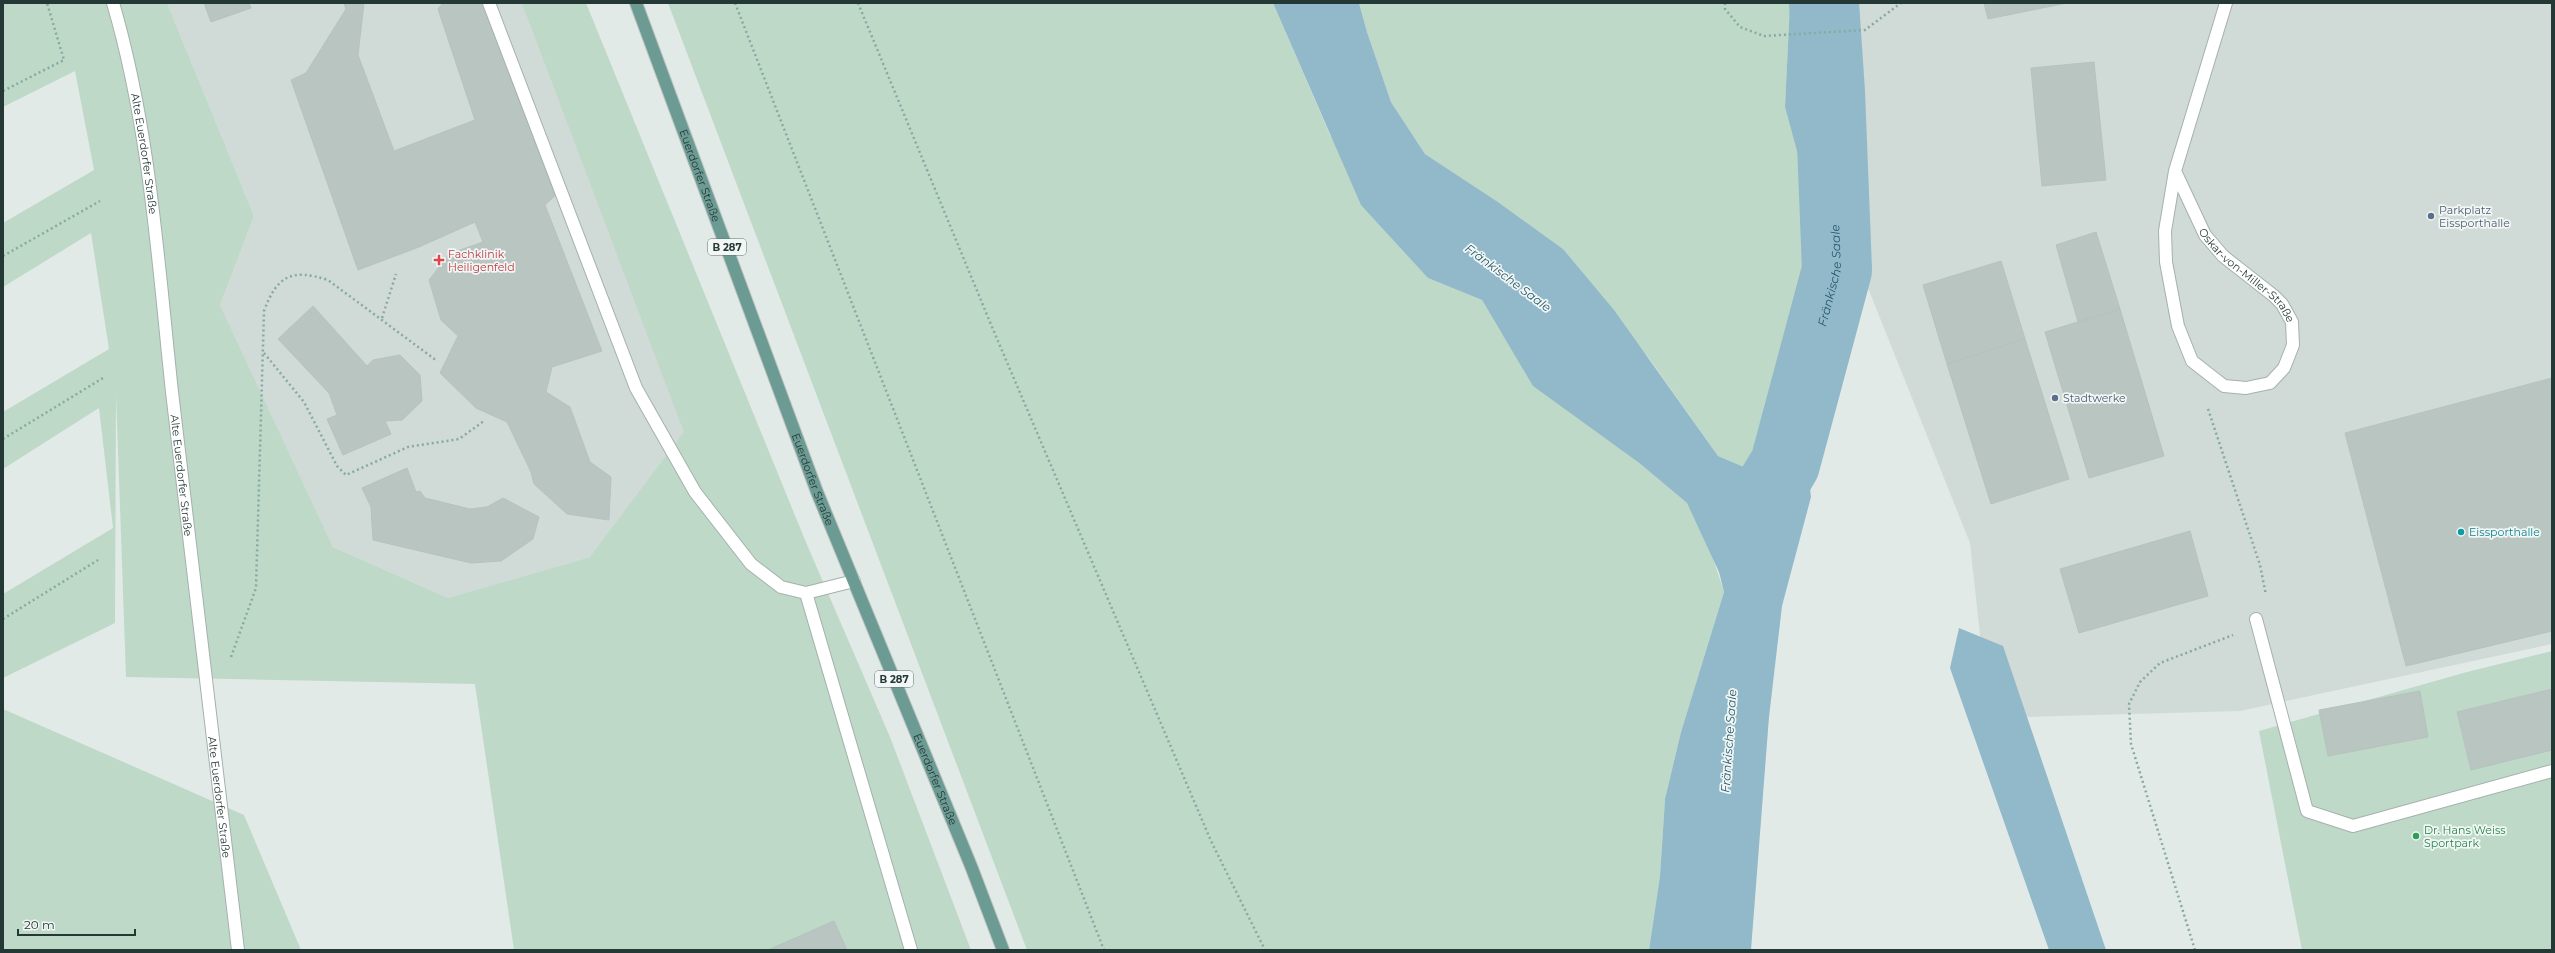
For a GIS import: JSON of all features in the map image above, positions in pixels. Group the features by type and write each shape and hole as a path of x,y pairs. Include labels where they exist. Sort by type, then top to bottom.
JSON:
{"main road":[{"name":"Euerdorfer Straße","path":"636,3 816,492 971,866 1003,950"}],"street":[{"name":"Alte Euerdorfer Straße","path":"113,3 126,46 145,152 209,720 238,950"},
{"path":"489,3 636,388 695,492 751,564 781,587 806,593 854,581"},
{"name":"Oskar-von-Miller-Straße","path":"2175,171 2205,236 2222,256 2274,296 2282,304 2292,322 2293,345 2284,368 2270,383 2246,388 2224,386 2192,361 2178,326 2166,262 2165,231 2175,171 2226,3"},
{"path":"806,593 911,950"},
{"path":"2256,619 2307,812 2353,826 2552,771"}],"path":[{"path":"3,91 64,60 47,3"},
{"path":"735,3 1104,950"},
{"path":"858,3 992,327 1210,841 1265,950"},
{"path":"1725,3 1725,9 1740,27 1764,36 1865,30 1901,3"},
{"path":"3,256 100,201"},
{"path":"230,661 256,588 264,353 264,311 272,290 291,275 309,274 328,280 382,318 437,361"},
{"path":"382,318 396,274"},
{"path":"264,353 304,402 320,428 337,466 346,475 408,447 459,439 484,421"},
{"path":"3,439 103,378"},
{"path":"2195,950 2131,744 2129,704 2140,682 2160,663 2235,634 2256,619 2266,597 2260,565 2207,406"},
{"path":"3,619 98,560"}],"shaded area":[{"name":"Fachklinik Heiligenfeld","path":"167,3 551,3 706,446 590,557 448,598 333,547 220,305 254,216"},
{"path":"1855,3 2552,3 2552,644 2240,711 1989,718 1970,543 1868,288"}],"green space":[{"path":"3,3 167,3 254,216 220,305 333,547 448,598 590,557 684,432 522,3 586,3 805,540 890,737 971,950 514,950 475,684 126,677 116,394 115,623 3,678 3,594 113,528 99,408 3,469 3,412 109,349 91,233 3,287 3,223 94,170 75,71 3,107"},
{"path":"668,3 1273,3 1330,135 1428,278 1482,300 1502,334 1638,462 1687,503 1710,549 1724,592 1681,732 1665,799 1660,876 1649,950 1027,950"},
{"path":"1359,3 1790,3 1785,107 1824,251 1758,473 1718,456 1651,361 1563,249 1498,202 1425,154 1391,102 1367,32"},
{"name":"Dr. Hans Weiss Sportpark","path":"2552,651 2552,950 2302,950 2259,731 2467,672"},
{"path":"3,709 244,815 301,950 3,950"}],"water":[{"path":"1273,3 1359,3 1367,32 1391,102 1425,154 1498,202 1563,249 1614,310 1718,456 1758,473 1801,410 1811,497 1782,606 1769,717 1751,950 1649,950 1660,876 1665,799 1681,732 1724,592 1719,572 1687,503 1638,462 1533,386 1482,300 1428,278 1361,205"},
{"path":"1790,3 1845,3 1855,251 1824,251 1785,107"},
{"path":"1959,628 2003,646 2106,950 2049,950 1950,668"}],"building":[{"path":"204,3 249,3 251,8 211,22"},
{"path":"344,3 364,3 358,55 394,151 475,120 438,9 443,3 486,3 559,192 545,205 602,351 552,367 546,392 570,407 590,462 611,477 609,520 567,514 534,484 531,472 507,422 476,408 440,373 458,336 441,320 429,280 449,254 483,242 475,222 419,247 358,270 291,80 306,73 346,9"},
{"path":"1984,3 2067,3 1988,19"},
{"path":"2094,62 2106,180 2042,186 2031,68"},
{"path":"2096,232 2120,309 2078,322 2056,245"},
{"path":"2001,261 2025,339 1947,364 1923,285"},
{"path":"313,306 367,366 373,360 400,355 420,375 422,401 402,420 385,421 391,434 343,455 327,419 337,415 329,393 278,339"},
{"path":"2120,309 2164,456 2089,478 2045,332"},
{"path":"2025,339 2069,479 1991,504 1947,364"},
{"name":"Eissporthalle","path":"2552,378 2552,631 2406,666 2345,433"},
{"path":"407,468 416,492 420,491 425,498 470,509 487,507 503,498 539,517 533,539 501,561 471,563 373,540 371,507 362,488"},
{"path":"2190,531 2208,596 2079,633 2060,569"},
{"path":"2552,689 2552,750 2471,770 2457,712"},
{"path":"2420,691 2428,737 2328,756 2319,710"},
{"path":"834,921 847,950 768,950"}],"waterway":[{"name":"Fränkische Saale","path":"1762,502 1785,464 1837,270 1830,92 1824,3"}],"place":[{"name":"Parkplatz Eissporthalle","path":"2431,216"},
{"name":"Fachklinik Heiligenfeld","path":"439,260"},
{"name":"Stadtwerke","path":"2055,398"},
{"name":"Eissporthalle","path":"2461,532"},
{"name":"Dr. Hans Weiss Sportpark","path":"2416,836"}]}
